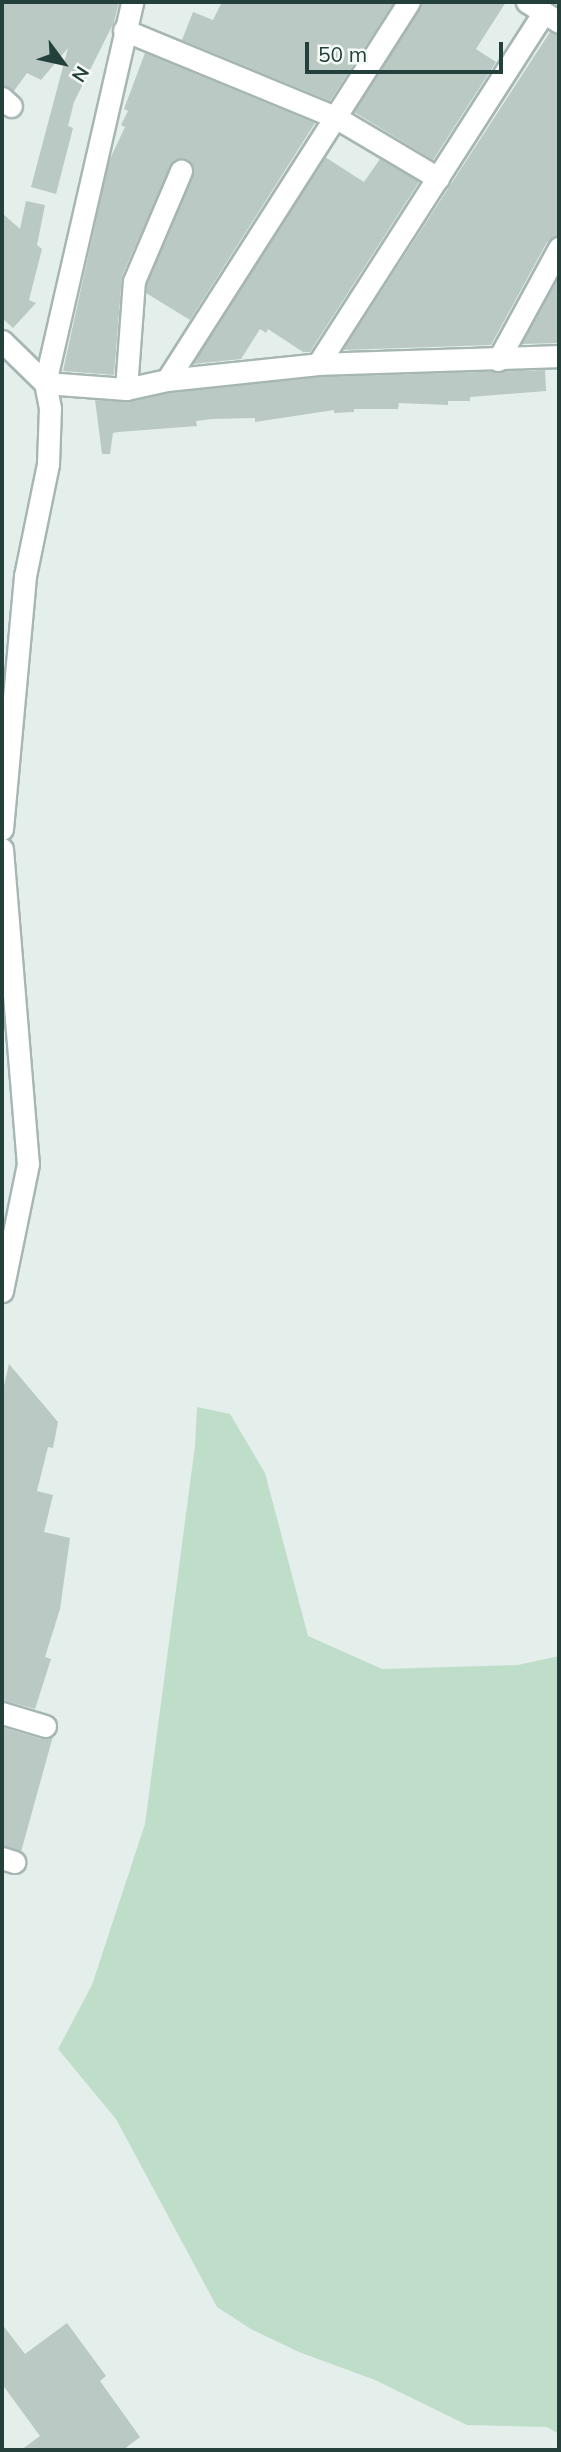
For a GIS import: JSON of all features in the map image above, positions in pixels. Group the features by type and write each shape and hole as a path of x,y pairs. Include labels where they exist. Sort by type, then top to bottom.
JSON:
{"street":[{"path":"2,830 25,576 48,464 50,408 45,383 132,2"},
{"path":"167,380 409,2"},
{"path":"318,365 438,178 537,8"},
{"path":"124,30 335,117 438,178"},
{"path":"126,389 134,281 181,171"},
{"path":"498,360 559,248"},
{"path":"2,341 45,383 126,389 167,380 318,365 498,360 559,355"},
{"path":"2,849 28,1164 2,1291"},
{"path":"2,1713 44,1726"}],"green space":[{"path":"197,1407 230,1414 265,1473 308,1636 382,1669 518,1665 559,1656 559,2434 547,2427 467,2425 375,2380 299,2352 251,2329 217,2307 116,2119 58,2049 92,1985 145,1824 195,1446"}],"building":[{"path":"2,2 119,2 114,22 74,102 68,126 73,128 56,194 31,187 68,48 41,80 27,73 14,91 2,85"},
{"path":"222,2 394,2 330,101 182,40 193,12 213,20"},
{"path":"422,2 506,2 476,49 496,62 433,160 354,112"},
{"path":"550,32 559,35 559,235 547,242 491,345 343,350"},
{"path":"145,53 315,123 190,320 146,293 147,284 193,175 194,169 187,159 173,161 122,276 114,375 63,371 109,161 125,127 121,125 128,111 124,109"},
{"path":"325,157 364,182 380,159 419,182 310,352 303,352 268,329 266,333 260,329 241,359 193,364"},
{"path":"26,201 45,205 37,245 42,249 29,300 36,303 13,328 2,318 2,213 20,229"},
{"path":"559,275 559,343 522,344"},
{"path":"545,370 546,391 470,397 470,401 448,401 448,405 399,403 398,409 354,409 354,412 334,413 334,410 255,422 255,418 212,419 196,421 197,426 118,432 113,433 110,454 102,454 95,400 128,402 169,393 319,377"},
{"path":"9,1364 58,1422 53,1448 48,1447 37,1491 53,1495 44,1532 70,1538 60,1609 45,1657 51,1659 35,1709 2,1700 2,1394"},
{"path":"2,1727 41,1739 53,1736 21,1852 2,1845"},
{"path":"67,2323 106,2376 100,2381 140,2437 123,2450 21,2450 40,2436 2,2384 2,2324 25,2354"}]}
